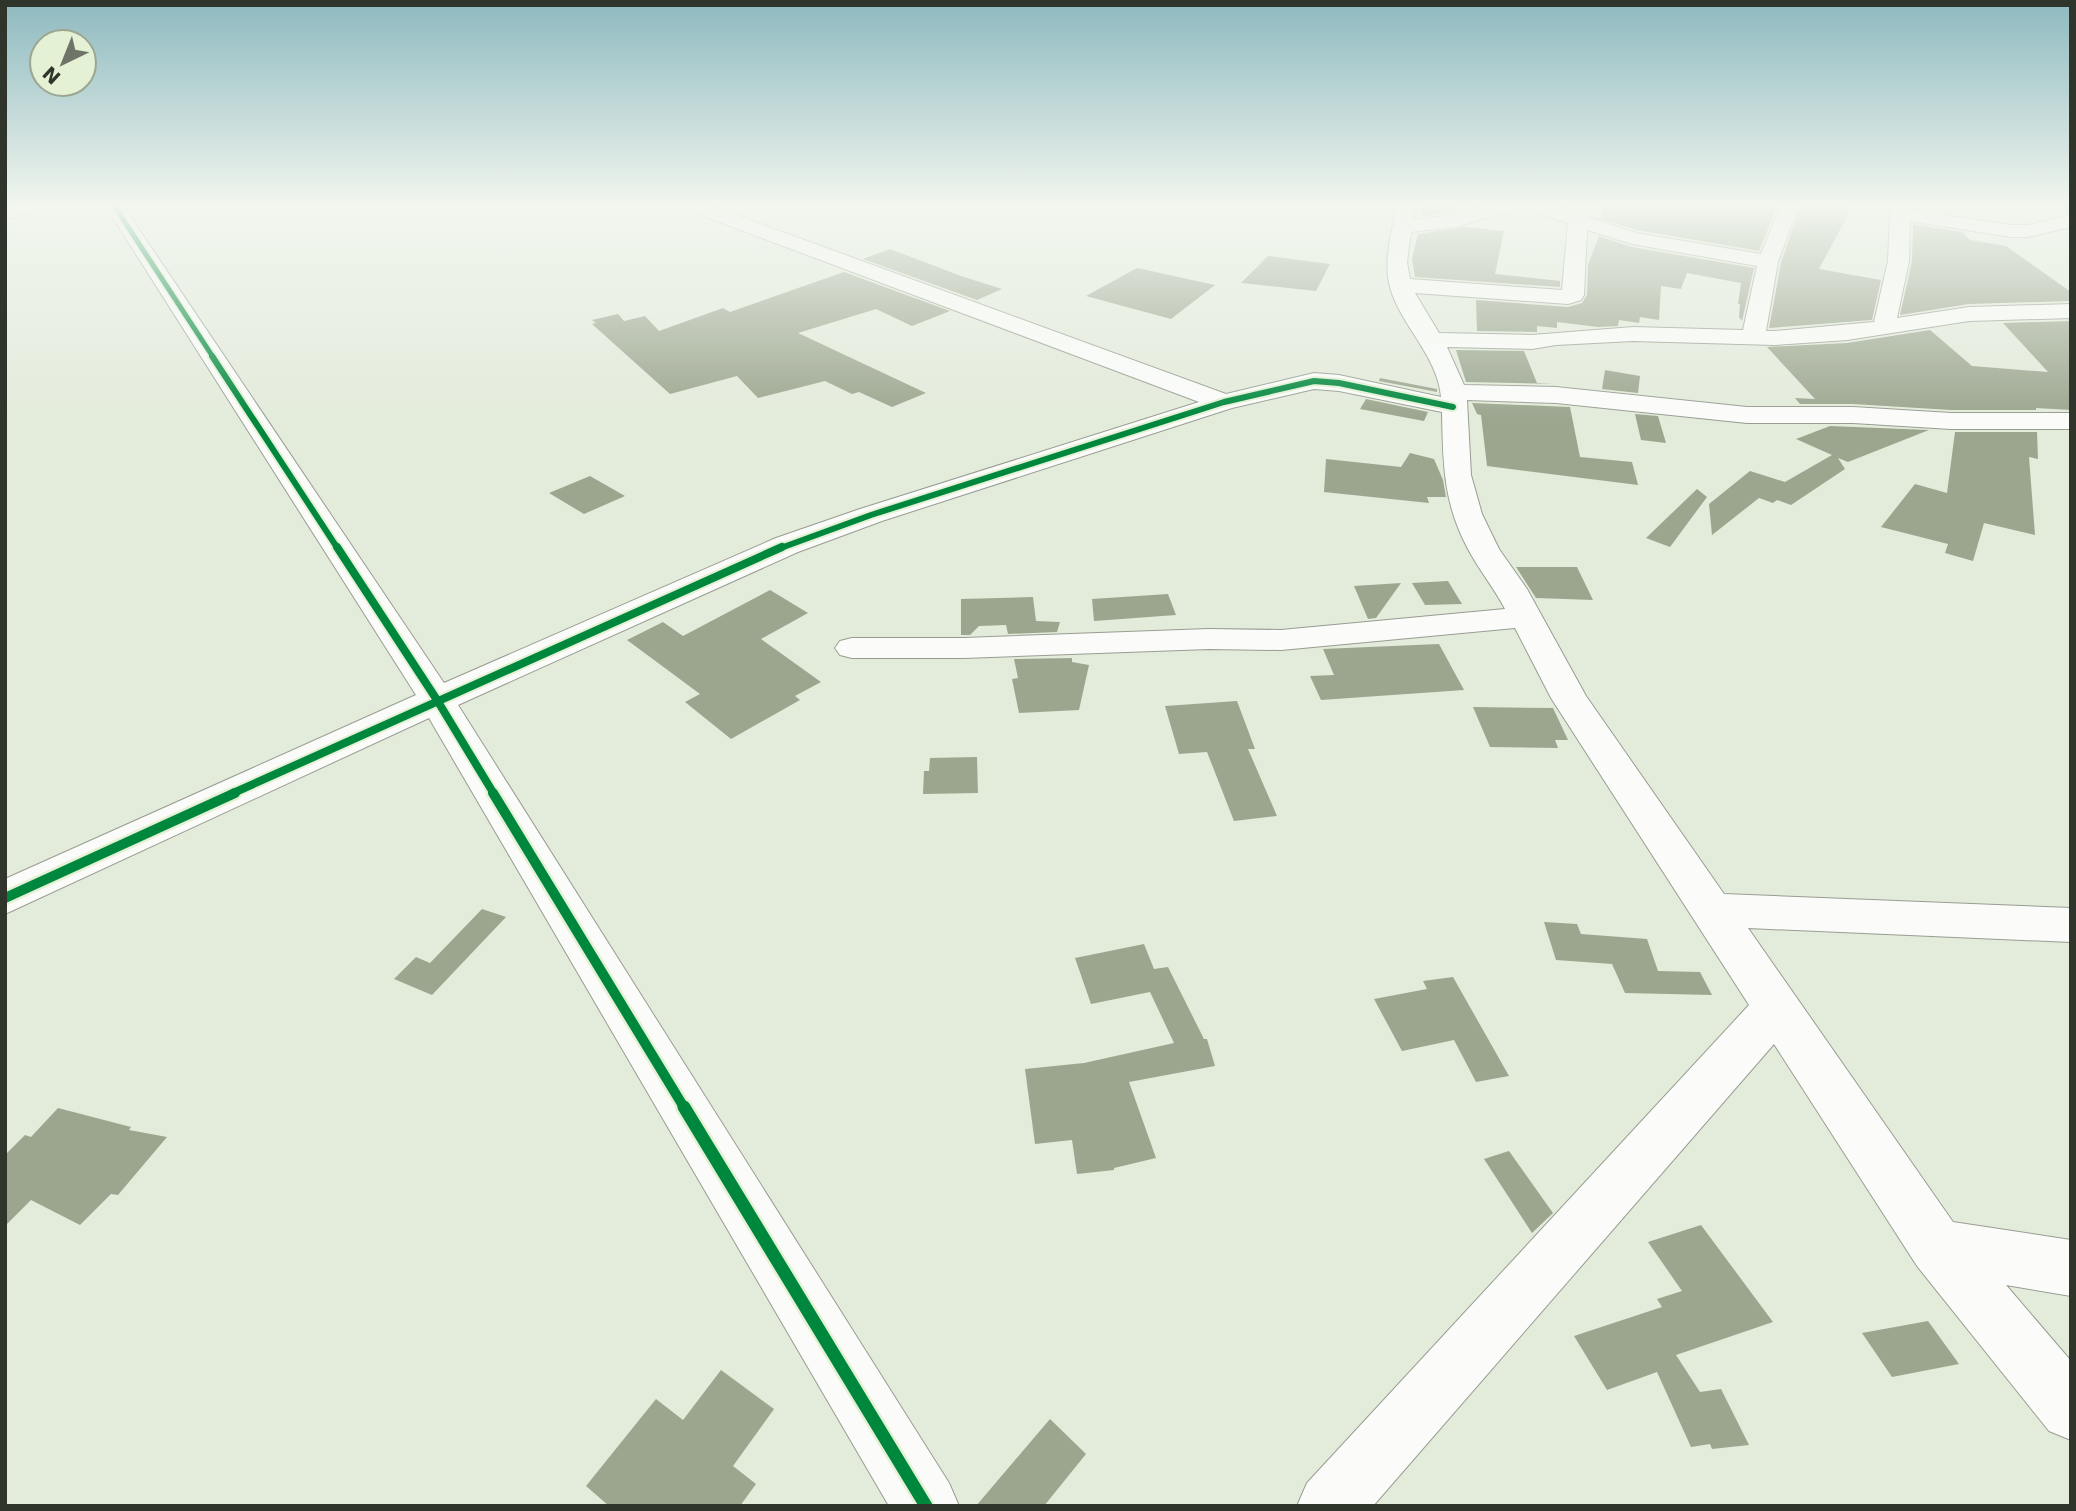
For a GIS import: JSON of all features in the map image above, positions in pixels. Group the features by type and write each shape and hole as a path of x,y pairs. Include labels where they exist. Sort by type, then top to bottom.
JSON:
{"street":[{"path":"161,278 437,700 926,1506"},
{"path":"888,278 1224,402"},
{"path":"1399,278 1415,316 1432,341 1453,399 1457,475 1467,514 1570,698 1937,1247 2071,1409"},
{"path":"1400,285 1568,297 1573,295 1574,278"},
{"path":"1753,339 1765,278"},
{"path":"1884,327 1896,278"},
{"path":"1432,341 1532,342 1633,334 1753,339 1847,333 1969,314 2071,310"},
{"path":"5,898 437,700 787,545 871,515 1224,402 1323,380 1453,399 1556,395 1747,415 1853,415 1951,421 2071,421"},
{"path":"852,648 964,648 1209,639 1281,640 1527,617"},
{"path":"1713,910 2071,925"},
{"path":"1330,1506 1777,1007"},
{"path":"1937,1247 2071,1268"}],"building":[{"path":"828,278 859,278 950,311 912,326 876,309 798,333 926,393 892,407 859,392 852,394 825,381 758,398 737,376 670,394 592,324 596,323 592,320 618,314 624,321 645,316 659,331 723,308 730,312"},
{"path":"914,278 966,278 1002,289 977,300"},
{"path":"1120,278 1181,278 1215,285 1171,319 1086,296"},
{"path":"1246,278 1323,278 1316,291 1241,283"},
{"path":"1422,278 1528,278 1560,281 1560,287"},
{"path":"1588,278 1685,278 1681,289 1661,286 1659,320 1640,317 1639,323 1619,320 1618,326 1598,327 1557,322 1557,328 1537,326 1537,332 1477,331 1476,300 1568,307 1582,303 1587,295"},
{"path":"1711,278 1752,278 1742,321 1738,304 1741,283"},
{"path":"1778,278 1867,278 1881,280 1872,320 1769,328"},
{"path":"1908,278 2051,278 2071,292 2071,301 1969,304 1900,315"},
{"path":"2071,321 2071,410 1951,410 1853,404 1800,404 1795,398 1815,399 1767,347 1847,343 1930,330 1972,366 2048,372 2003,323"},
{"path":"1456,350 1524,351 1537,383 1555,384 1466,382"},
{"path":"1605,370 1640,376 1638,393 1602,389"},
{"path":"1380,378 1437,389 1437,392 1379,381"},
{"path":"1366,399 1428,412 1424,421 1360,409"},
{"path":"1472,403 1570,407 1580,457 1632,462 1638,485 1487,466 1481,415 1477,414"},
{"path":"1635,414 1658,416 1666,443 1641,440"},
{"path":"1830,426 1929,430 1848,462 1838,458 1845,469 1791,505 1759,498 1712,535 1709,504 1750,471 1785,482 1832,455 1796,439"},
{"path":"1955,432 2037,432 2038,459 2029,457 2035,535 1984,523 1973,561 1945,553 1948,544 1881,527 1915,484 1947,493"},
{"path":"1410,453 1434,459 1443,480 1446,497 1427,497 1429,503 1324,492 1326,459 1401,467"},
{"path":"590,476 625,496 584,514 549,493"},
{"path":"1697,489 1707,497 1670,547 1646,538"},
{"path":"1516,567 1577,567 1593,600 1536,598"},
{"path":"1448,581 1462,604 1425,605 1412,583"},
{"path":"1401,583 1376,618 1368,619 1354,586"},
{"path":"770,590 808,613 761,639 821,682 795,696 800,700 731,739 685,702 700,694 627,640 663,622 683,636"},
{"path":"1168,594 1176,615 1094,621 1092,599"},
{"path":"1033,597 1036,621 1060,622 1057,632 1008,634 1006,625 979,626 970,635 961,635 961,599"},
{"path":"1439,644 1464,690 1321,700 1310,676 1334,675 1323,649"},
{"path":"1072,658 1072,662 1089,665 1079,710 1019,713 1012,679 1018,678 1014,659"},
{"path":"1237,701 1255,749 1248,749 1277,816 1234,821 1207,752 1179,754 1165,706"},
{"path":"1473,707 1553,708 1568,740 1555,740 1558,748 1490,747"},
{"path":"977,757 978,793 923,794 924,771 929,771 930,758"},
{"path":"482,909 506,917 432,995 394,979 416,957 430,963"},
{"path":"1544,922 1577,924 1581,934 1647,939 1658,971 1700,972 1712,995 1625,993 1612,964 1556,960"},
{"path":"1144,944 1154,969 1168,967 1204,1039 1207,1039 1215,1066 1129,1082 1156,1158 1114,1170 1077,1174 1072,1140 1035,1144 1025,1069 1084,1063 1174,1043 1150,992 1091,1004 1075,958"},
{"path":"1453,977 1509,1076 1476,1082 1454,1040 1402,1051 1374,999 1427,989 1423,981"},
{"path":"58,1108 131,1127 129,1130 167,1137 118,1195 111,1194 80,1225 31,1200 5,1226 5,1155 25,1135 31,1137"},
{"path":"1509,1151 1553,1213 1532,1233 1484,1159"},
{"path":"1701,1225 1773,1322 1676,1355 1700,1392 1721,1389 1749,1445 1712,1449 1710,1444 1691,1447 1657,1372 1607,1390 1574,1336 1662,1307 1657,1299 1682,1291 1648,1242"},
{"path":"1928,1321 1959,1364 1892,1377 1862,1333"},
{"path":"721,1370 774,1409 733,1466 756,1484 740,1506 609,1506 586,1486 656,1399 683,1420"},
{"path":"1050,1419 1086,1454 1044,1506 976,1506"}],"cycle path":[{"path":"161,278 437,700 926,1506"},
{"path":"5,898 437,700 787,545 871,515 1224,402 1314,381 1339,383 1453,407"}]}
